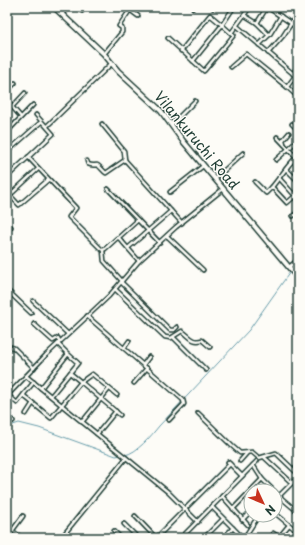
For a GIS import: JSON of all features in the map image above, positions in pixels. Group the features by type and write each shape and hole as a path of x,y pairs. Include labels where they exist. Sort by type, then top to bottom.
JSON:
{"street":[{"name":"Vilankuruchi Road","path":"54,7 162,111 203,166 298,278"},
{"path":"62,14 68,7"},
{"path":"77,7 82,11"},
{"path":"104,54 122,32 122,28 119,26 132,7"},
{"path":"193,61 222,25 234,7"},
{"path":"231,33 250,7"},
{"path":"257,23 267,7 298,28"},
{"path":"130,10 138,16"},
{"path":"268,53 284,36 298,14"},
{"path":"168,38 181,51 204,72 234,35 210,15 181,51"},
{"path":"244,15 257,23 269,35"},
{"path":"259,44 269,35 281,16"},
{"path":"237,26 295,76"},
{"path":"231,67 246,54 298,97"},
{"path":"47,126 112,64"},
{"path":"286,87 295,76 298,66"},
{"path":"7,91 15,83"},
{"path":"12,107 26,93"},
{"path":"7,101 21,117"},
{"path":"171,125 195,101"},
{"path":"7,132 33,104"},
{"path":"7,177 53,135 47,126 41,122 36,115"},
{"path":"7,152 41,122"},
{"path":"102,124 124,151 125,160 182,223"},
{"path":"292,124 298,130"},
{"path":"7,125 10,129"},
{"path":"284,144 283,140 289,133"},
{"path":"255,182 266,193 297,157 277,137"},
{"path":"276,160 298,140"},
{"path":"7,148 12,149"},
{"path":"214,179 243,153"},
{"path":"28,157 76,208 69,217 103,250 104,261 122,280 121,282 170,330 174,330 177,327"},
{"path":"87,161 88,164 96,165 106,173 125,160"},
{"path":"170,192 203,166"},
{"path":"10,195 38,169"},
{"path":"286,169 298,181"},
{"path":"280,178 298,199"},
{"path":"7,192 19,205 48,180"},
{"path":"272,187 287,203 295,196"},
{"path":"108,189 160,243"},
{"path":"34,382 17,403 7,395 115,289 139,261 223,189"},
{"path":"128,248 171,210"},
{"path":"293,216 298,212"},
{"path":"103,250 138,220"},
{"path":"7,230 11,227"},
{"path":"167,236 203,270"},
{"path":"118,238 139,261"},
{"path":"291,269 298,260"},
{"path":"115,289 165,337 171,338 182,331 193,341 202,340 210,347"},
{"path":"7,290 31,313"},
{"path":"33,301 68,334"},
{"path":"87,316 184,400 182,407 170,420"},
{"path":"34,324 53,341 58,338 59,343 78,363 51,396"},
{"path":"173,336 206,370"},
{"path":"124,348 129,341"},
{"path":"7,346 14,348 34,368"},
{"path":"41,388 68,354"},
{"path":"143,365 149,357"},
{"path":"134,383 147,368"},
{"path":"70,373 120,415"},
{"path":"24,394 24,396 51,418 81,382 92,374 117,395"},
{"path":"26,376 168,492 198,522"},
{"path":"82,422 109,389"},
{"path":"26,414 34,403"},
{"path":"97,434 116,411"},
{"path":"198,413 240,453 252,452 260,458 276,453 298,474"},
{"path":"7,415 13,422"},
{"path":"240,461 247,452"},
{"path":"264,456 292,484"},
{"path":"61,538 126,458"},
{"path":"181,538 257,461"},
{"path":"135,516 156,538 229,463 242,476"},
{"path":"253,466 266,483"},
{"path":"283,492 298,477"},
{"path":"233,509 262,479"},
{"path":"222,496 248,525"},
{"path":"283,499 298,512"},
{"path":"212,507 240,535"},
{"path":"12,531 23,516"},
{"path":"206,536 223,518"},
{"path":"283,520 298,532"},
{"path":"244,538 254,523"},
{"path":"124,524 138,538"},
{"path":"273,533 279,537 289,525"},
{"path":"7,527 22,538"},
{"path":"223,538 233,528"},
{"path":"114,531 120,538"}],"waterway":[{"path":"293,268 298,262"},
{"path":"125,455 130,454 144,444 249,330 290,272"},
{"path":"7,427 19,423 39,428 116,456 121,455"}]}
